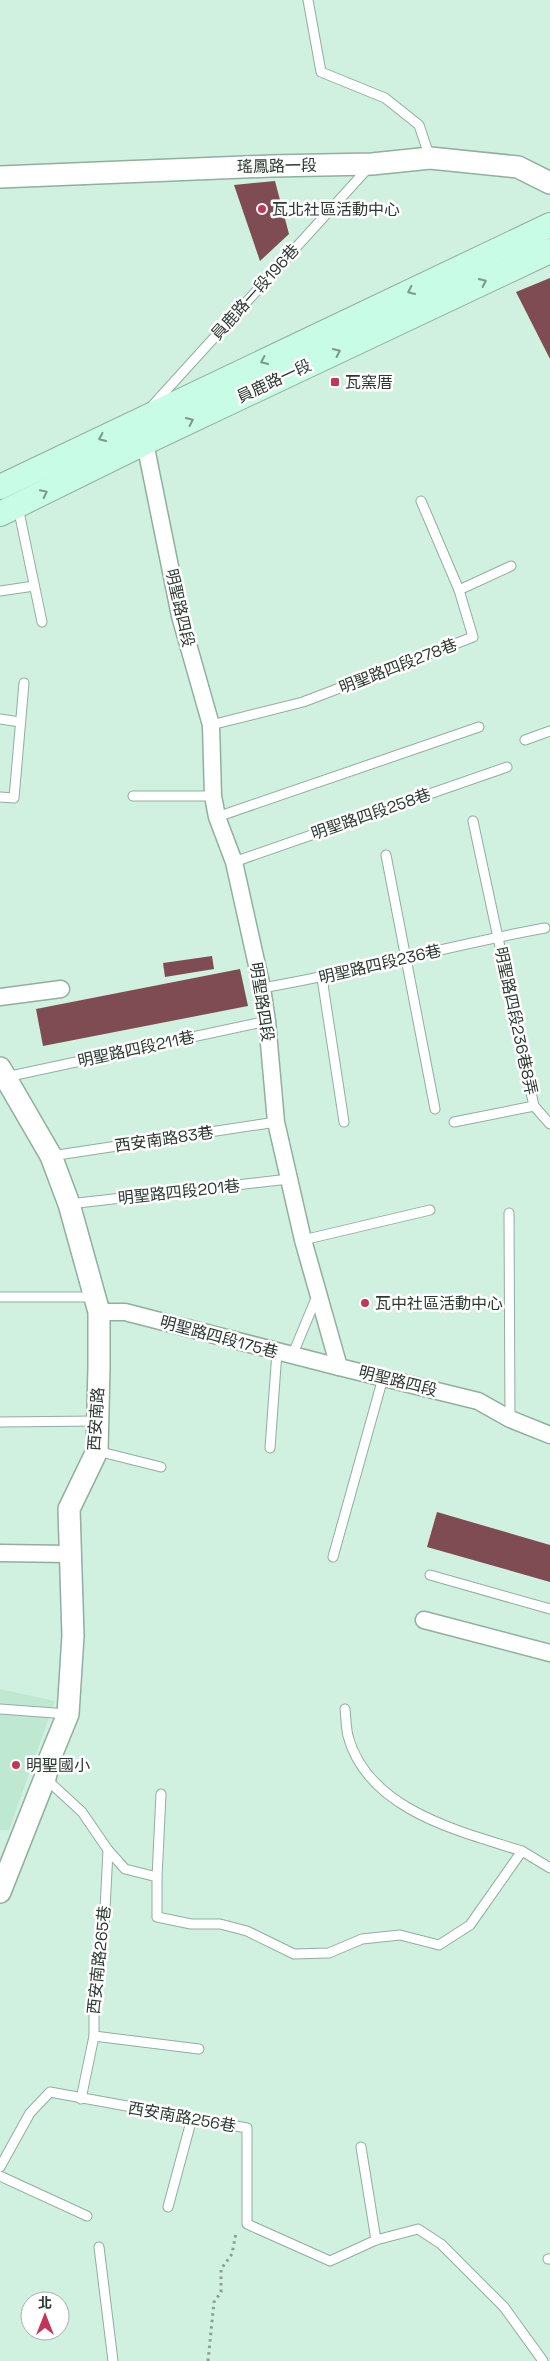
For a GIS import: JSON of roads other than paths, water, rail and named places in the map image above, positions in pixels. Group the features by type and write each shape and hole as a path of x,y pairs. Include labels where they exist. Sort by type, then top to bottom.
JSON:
{"main road":[{"name":"員鹿路一段","path":"9,510 143,431 550,225"},
{"name":"員鹿路一段","path":"0,487 143,431 550,251"}],"street":[{"name":"瑤鳳路一段","path":"0,177 271,166 372,164 430,158 518,168 549,180"},
{"name":"明聖路四段","path":"143,431 180,616 211,725 213,796 218,817 234,862 262,988 267,1021 276,1122 303,1240 339,1367 478,1401 510,1419 550,1435"},
{"path":"0,997 61,989"},
{"name":"西安南路","path":"0,1892 68,1714 73,1636 69,1509 97,1451 97,1304 69,1204 51,1156 3,1073"},
{"name":"明聖路四段175巷","path":"97,1304 339,1367"},
{"path":"0,1553 70,1554"},
{"path":"424,1620 550,1653"}],"lane":[{"path":"308,0 321,72 385,98 419,125 430,158"},
{"name":"員鹿路一段196巷","path":"143,431 372,164"},
{"name":"明聖路四段278巷","path":"211,725 303,702 473,637 459,590 421,501"},
{"path":"9,510 34,586 42,622"},
{"path":"459,590 512,566"},
{"path":"0,591 34,586"},
{"path":"0,796 14,798 24,683"},
{"path":"0,719 20,722"},
{"path":"218,817 479,727"},
{"path":"525,740 550,731"},
{"name":"明聖路四段258巷","path":"234,862 507,766"},
{"path":"133,796 213,796"},
{"name":"明聖路四段236巷8弄","path":"473,821 534,1106"},
{"path":"386,855 435,1109"},
{"name":"明聖路四段236巷","path":"262,988 322,978 499,936 545,928"},
{"path":"322,978 344,1122"},
{"name":"明聖路四段211巷","path":"3,1073 267,1021"},
{"path":"454,1122 534,1106 550,1124"},
{"name":"西安南路83巷","path":"51,1156 276,1122"},
{"name":"明聖路四段201巷","path":"69,1204 290,1179"},
{"path":"303,1240 430,1210"},
{"path":"509,1213 510,1419"},
{"path":"270,1448 284,1354 318,1294"},
{"path":"0,1297 97,1304"},
{"path":"332,1557 383,1378"},
{"path":"0,1422 97,1421"},
{"path":"97,1451 161,1467"},
{"path":"430,1575 550,1609"},
{"path":"0,1709 68,1714"},
{"path":"345,1709 348,1735 355,1755 371,1776 390,1795 415,1812 444,1826 522,1851 550,1868"},
{"path":"45,1778 82,1812 108,1850 125,1869 157,1877"},
{"path":"161,1794 157,1918 191,1924 220,1924 247,1931 294,1954 329,1953 362,1939 400,1935 439,1945 470,1926 522,1851"},
{"name":"西安南路265巷","path":"81,2099 94,2036 94,1987 104,1929 108,1850"},
{"path":"94,2036 199,2049"},
{"name":"西安南路256巷","path":"0,2167 30,2114 50,2092 247,2128 247,2224 330,2261 376,2240"},
{"path":"168,2207 192,2118"},
{"path":"361,2147 376,2240 418,2229 441,2244 504,2307 543,2361"},
{"path":"0,2176 87,2216"},
{"path":"99,2247 112,2361"}],"place":[{"name":"瓦北社區活動中心","path":"262,209"},
{"name":"瓦窯厝","path":"335,382"},
{"name":"瓦中社區活動中心","path":"365,1303"},
{"name":"明聖國小","path":"16,1765"}]}
